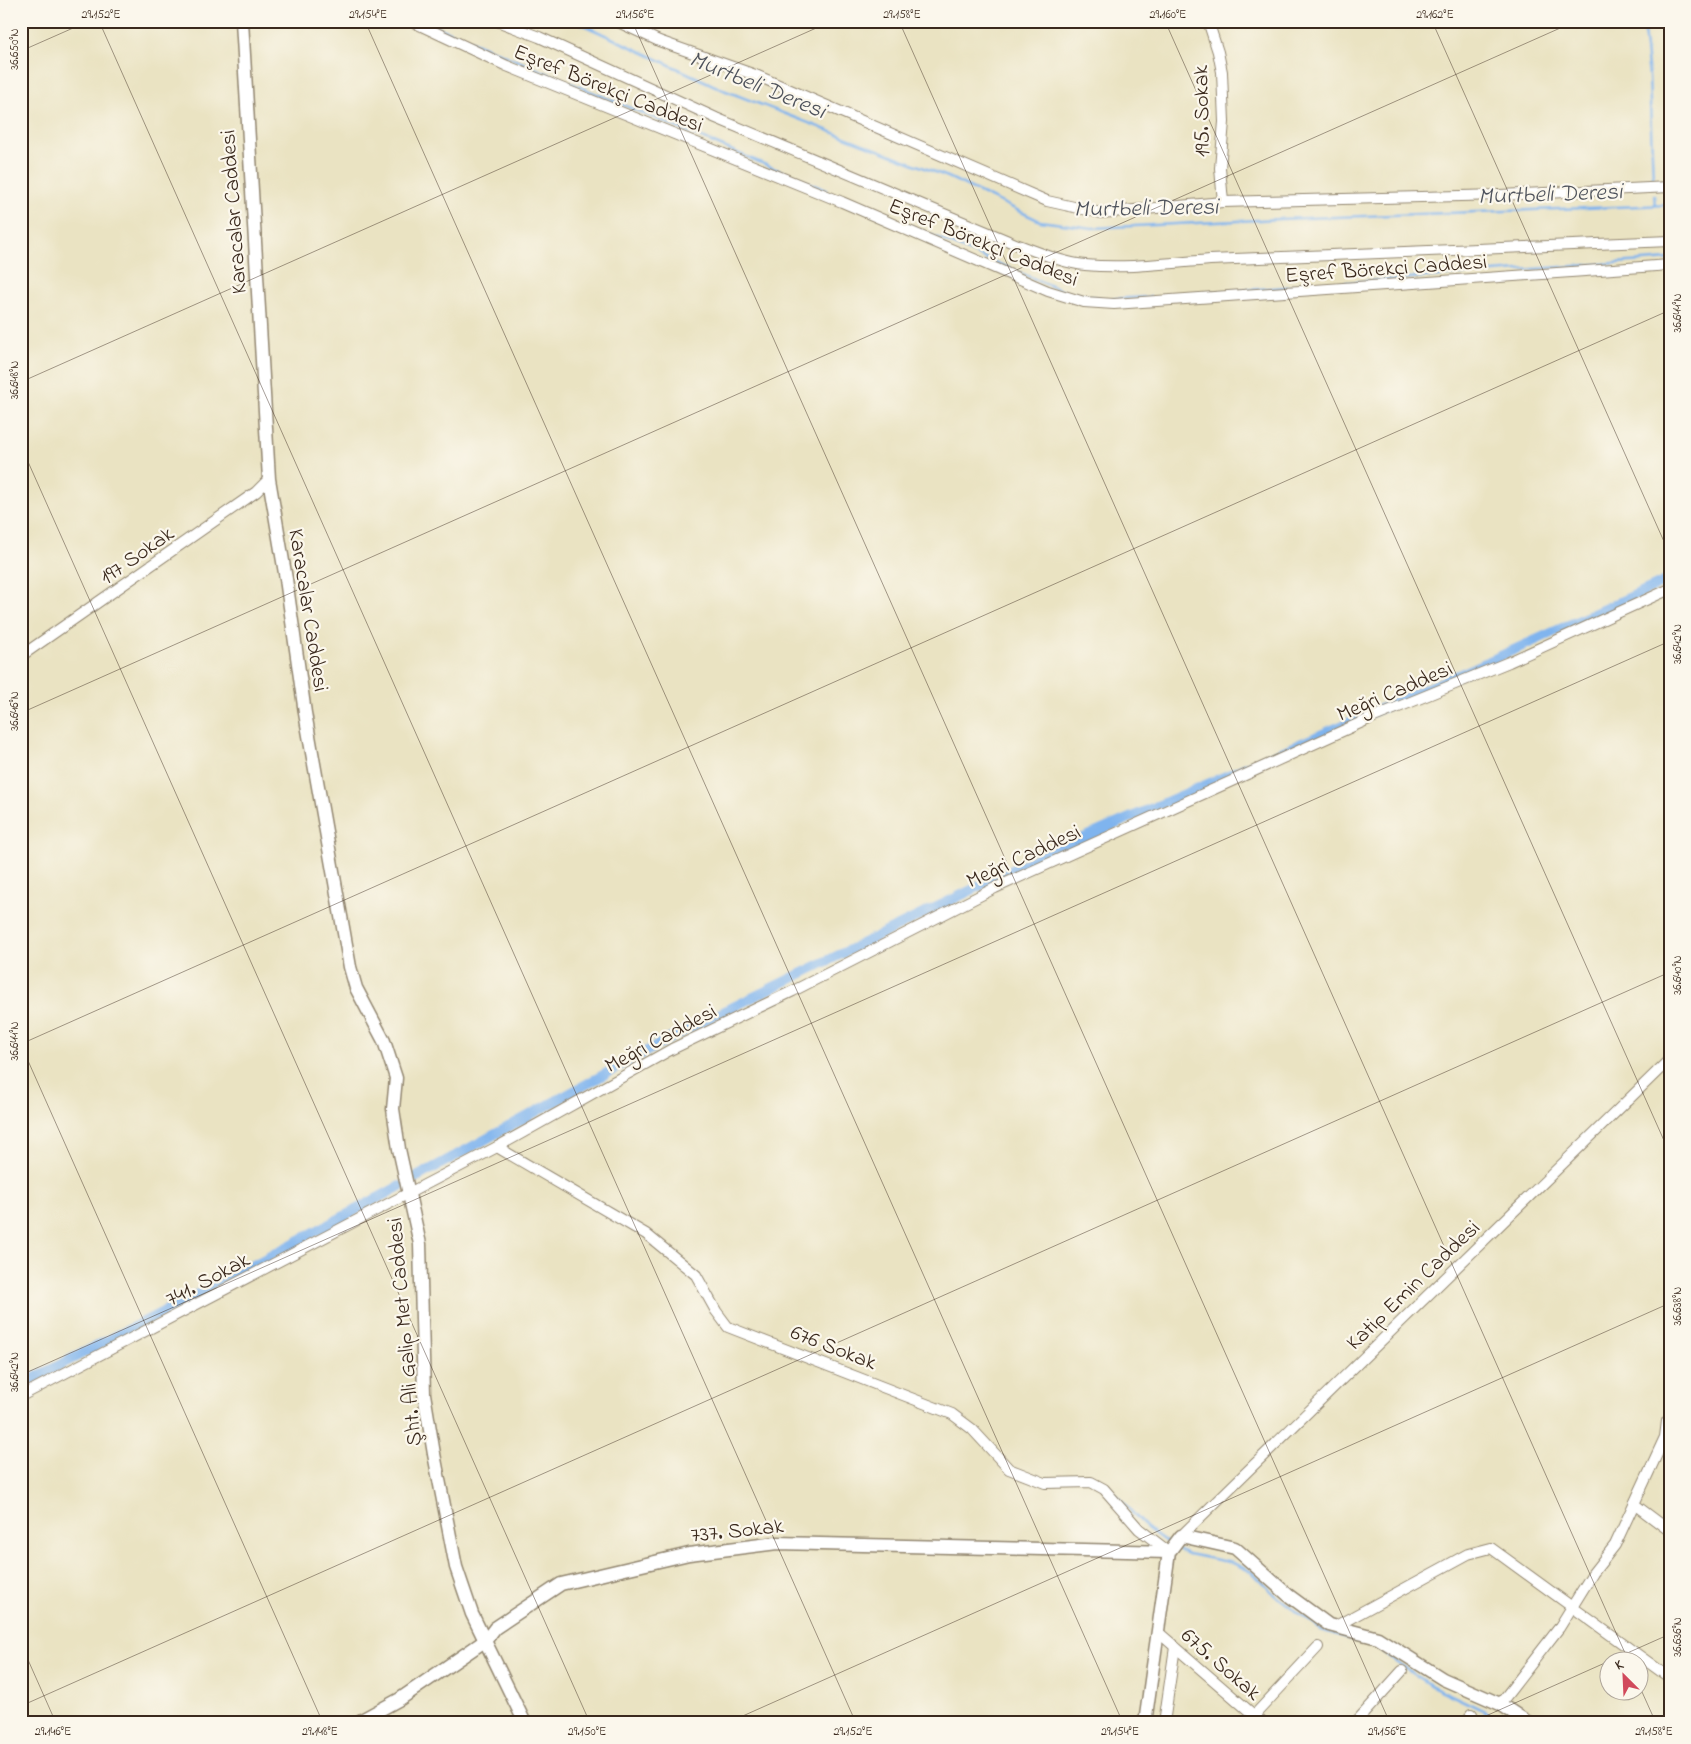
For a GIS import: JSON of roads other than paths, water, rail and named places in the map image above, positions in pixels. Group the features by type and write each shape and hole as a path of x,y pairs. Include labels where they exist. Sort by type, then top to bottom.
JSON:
{"street":[{"name":"Karacalar Caddesi","path":"242,21 269,479 286,579 296,660 341,922 356,988 384,1041 396,1078 394,1108 399,1149 410,1191"},
{"name":"Eşref Börekçi Caddesi","path":"411,21 516,70 842,202 1048,291 1084,302 1114,304 1670,266"},
{"path":"497,21 539,37 716,118 982,230 1048,256 1084,265 1141,266 1210,260 1670,241"},
{"path":"616,21 659,41 758,76 1047,201 1101,213 1223,202 1490,195 1670,187"},
{"name":"195. Sokak","path":"1208,21 1222,72 1224,122 1220,168 1223,202"},
{"name":"197 Sokak","path":"21,656 256,492 269,479"},
{"name":"Meğri Caddesi","path":"410,1191 497,1147 672,1049 793,991 995,888 1360,723 1510,662 1670,589"},
{"name":"Katip Emin Caddesi","path":"1174,1545 1670,1059"},
{"name":"676 Sokak","path":"497,1147 646,1234 696,1275 716,1311 728,1327 952,1414 972,1429 1009,1469 1045,1483 1091,1482 1104,1489 1139,1529 1174,1545"},
{"name":"741. Sokak","path":"21,1396 410,1191"},
{"name":"Şht. Ali Galip Met Caddesi","path":"410,1191 420,1244 424,1394 456,1567 472,1614 525,1723"},
{"path":"1500,1704 1573,1606 1593,1573 1615,1545 1665,1436 1667,1421 1670,1420"},
{"path":"1634,1504 1670,1531"},
{"name":"737. Sokak","path":"356,1723 400,1699 486,1640 495,1628 561,1584 689,1554 777,1543 1174,1545 1234,1548 1288,1595 1329,1625 1378,1638 1443,1679 1500,1704 1529,1723"},
{"path":"1145,1723 1158,1632 1174,1545"},
{"path":"1336,1626 1468,1554 1483,1548 1490,1548 1573,1606 1670,1678"},
{"name":"675. Sokak","path":"1158,1632 1250,1719 1263,1723"},
{"path":"1164,1723 1175,1647"},
{"path":"1250,1719 1318,1647"},
{"path":"1355,1723 1402,1671"},
{"path":"1464,1723 1472,1714"}],"waterway":[{"path":"423,21 826,190"},
{"name":"Murtbeli Deresi","path":"575,21 726,91 948,177 1040,221 1092,228 1280,219 1670,205"},
{"path":"1643,21 1649,76 1653,180"},
{"path":"1654,195 1655,205"},
{"path":"900,222 1063,291"},
{"path":"1163,296 1670,259"},
{"path":"1076,294 1100,298"},
{"path":"1110,299 1150,297"},
{"path":"413,1179 682,1032 1033,860 1474,668 1670,579"},
{"path":"21,1385 233,1276 400,1186"},
{"path":"1113,1492 1147,1528 1169,1544"},
{"path":"1176,1548 1188,1554 1233,1563 1252,1572 1274,1594 1321,1630 1373,1646 1432,1686 1510,1723"}]}
